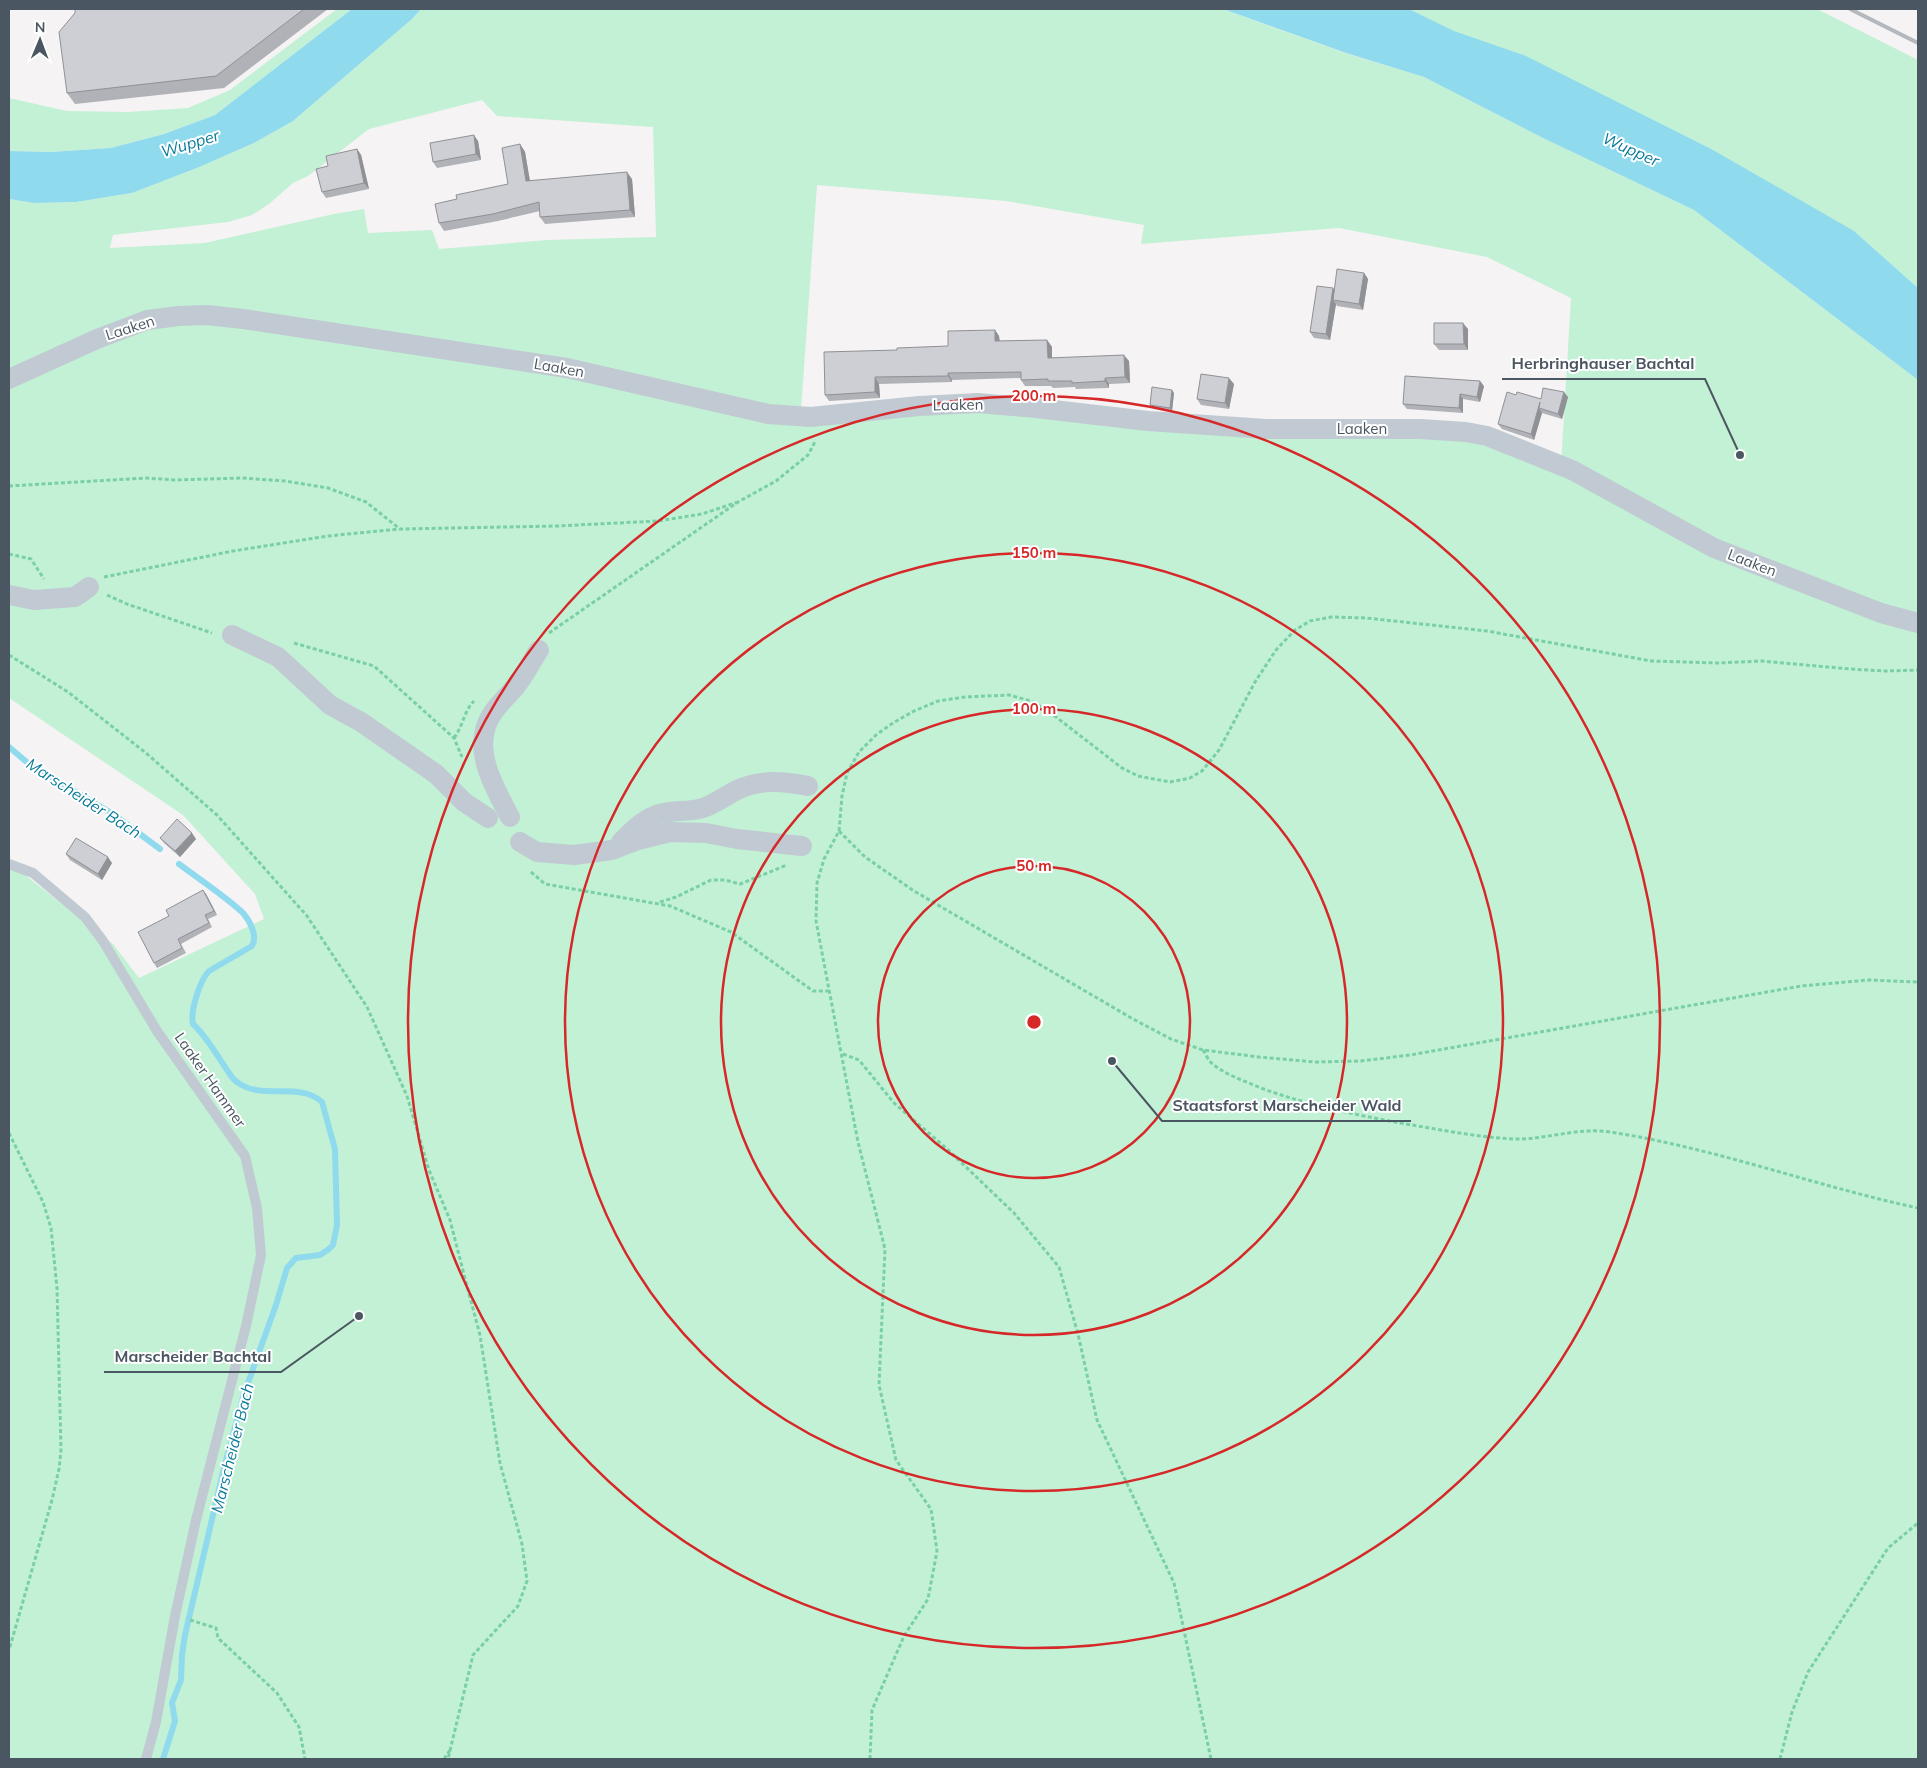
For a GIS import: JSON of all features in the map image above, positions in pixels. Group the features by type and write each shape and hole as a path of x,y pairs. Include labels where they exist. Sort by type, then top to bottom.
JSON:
{"street":[{"name":"Laaken","path":"9,379 97,339 147,320 206,315 567,368 768,414 811,416 919,406 978,404 1036,408 1148,421 1266,429 1420,429 1466,432 1487,436 1572,470 1714,548 1881,613 1918,623"},
{"path":"9,595 34,600 75,597 89,587"},
{"path":"232,635 278,658 330,705 361,722 436,774 464,802 488,818"},
{"path":"510,817 490,778 483,742 485,728 498,705 517,685 541,643"},
{"path":"612,850 635,829 654,816 697,810 712,805 736,790 759,782 786,782 808,786"},
{"path":"520,842 537,852 574,855 612,850 638,840 670,832 706,833 809,852"}],"lane":[{"name":"Laaker Hammer","path":"9,864 33,873 85,917 103,940 157,1031 245,1156 257,1208 261,1255 235,1368 196,1520 175,1616 156,1722 146,1759"}],"path":[{"path":"541,643 738,502 783,476 808,456 816,440"},
{"path":"9,486 146,478 175,480 242,478 285,481 328,488 366,502 400,529"},
{"path":"89,587 103,578 233,551 328,536 400,529 557,526 658,521 702,514 738,502"},
{"path":"870,1759 872,1710 904,1636 928,1599 937,1551 931,1509 896,1460 879,1385 884,1249 858,1142 843,1054 816,921 817,883 824,859 839,831 842,796 847,772 859,752 876,735 893,723 914,711 938,701 965,697 1009,695 1031,701 1047,710 1122,768 1138,776 1170,782 1190,778 1202,771 1219,750 1255,682 1276,650 1295,630 1310,621 1331,617 1366,618 1487,631 1651,661 1718,664 1761,661 1850,669 1918,670"},
{"path":"9,655 68,692 146,753 217,816 307,916 367,1007 406,1096 430,1170 450,1220 480,1336 500,1463 522,1544 527,1581 518,1606 473,1654 453,1745 448,1759"},
{"path":"454,738 459,732 468,708 479,696"},
{"path":"839,831 865,857 914,891 1133,1019 1171,1038 1203,1050 1315,1062 1361,1061 1801,986 1869,980 1918,982"},
{"path":"809,852 824,859"},
{"path":"791,864 740,884 725,880 711,880 676,897 658,903 731,932 813,991 829,991"},
{"path":"1203,1050 1212,1064 1232,1076 1287,1097 1337,1111 1450,1132 1514,1139 1550,1137 1583,1132 1608,1132 1746,1162 1836,1188 1918,1208"},
{"path":"843,1054 859,1060 894,1103 945,1147 1014,1213 1058,1267 1078,1334 1097,1420 1174,1583 1211,1759"},
{"path":"9,1132 43,1202 51,1228 57,1288 61,1450 52,1500 9,1650"},
{"path":"1780,1759 1792,1712 1808,1672 1888,1548 1918,1523"},
{"path":"206,1624 216,1628 218,1638 277,1693 299,1727 305,1759"},
{"path":"444,1759 453,1745"}],"green space":[{"path":"337,9 352,9 215,115 164,134 111,148 50,152 9,151 9,98 67,111 128,112 188,108 230,90"},
{"path":"421,9 1223,9 1345,53 1424,77 1543,138 1694,210 1918,380 1918,1759 9,1759 9,869 20,871 113,944 139,978 264,919 255,894 183,815 9,698 9,199 34,203 76,202 132,193 197,168 254,143 293,121 412,19","holes":["482,100 497,116 653,127 656,237 548,240 439,249 432,230 368,233 364,209 205,243 110,248 113,235 228,222 252,215 269,204 293,183 308,176 369,129","817,185 1006,201 1144,225 1141,244 1339,228 1487,257 1571,298 1561,465 1471,434 976,403 801,410"]},
{"path":"1409,9 1817,9 1918,60 1918,288 1854,231"}],"water":[{"name":"Wupper","path":"352,9 421,9 412,19 293,121 254,143 197,168 132,193 76,202 34,203 9,199 9,151 50,152 111,148 164,134 215,115"},
{"name":"Wupper","path":"1223,9 1409,9 1454,31 1526,56 1713,150 1854,231 1918,288 1918,380 1694,210 1543,138 1424,77 1346,53"}],"building":[{"path":"75,9 304,9 216,76 67,93 59,32 75,13"},
{"path":"474,135 476,154 433,162 430,143"},
{"path":"520,144 526,181 627,172 630,210 540,217 539,202 493,214 439,223 435,204 457,199 456,195 508,184 502,148"},
{"path":"357,149 364,183 322,192 316,169 328,166 326,156"},
{"path":"1337,269 1364,273 1359,304 1333,300"},
{"path":"1317,286 1333,288 1326,334 1310,332"},
{"path":"1434,323 1463,323 1464,344 1434,344"},
{"path":"995,330 995,341 1047,340 1048,358 1124,355 1125,377 1105,378 1105,381 1072,383 1072,381 1048,381 1048,379 1021,380 1021,372 875,377 875,392 825,395 824,352 897,350 897,348 948,346 948,331"},
{"path":"1201,374 1229,378 1225,403 1197,399"},
{"path":"1405,376 1480,381 1477,397 1460,394 1459,408 1403,404"},
{"path":"1152,387 1172,390 1170,408 1150,405"},
{"path":"1543,388 1564,392 1558,414 1539,408 1540,402 1531,434 1498,424 1507,392 1516,395 1517,392 1541,399"},
{"path":"177,819 192,833 175,851 160,838"},
{"path":"76,838 108,857 98,874 66,854"},
{"path":"203,890 214,911 205,915 209,923 178,939 182,948 154,963 138,932 169,916 166,910"}],"waterway":[{"name":"Marscheider Bach","path":"9,747 29,764 113,814 160,849"},
{"name":"Marscheider Bach","path":"163,1759 175,1721 172,1703 181,1680 185,1635 224,1468 244,1394 276,1305 287,1268 296,1258 320,1255 329,1249 333,1245 337,1225 335,1149 322,1102 313,1096 302,1093 257,1090 237,1082 193,1024 194,1004 206,975 209,971 252,946 254,933 251,924 243,913 221,894 179,864"}],"railway":[{"path":"1850,9 1918,43"}],"place":[{"name":"Herbringhauser Bachtal","path":"1740,455"},
{"name":"Staatsforst Marscheider Wald","path":"1112,1061"},
{"name":"Marscheider Bachtal","path":"359,1316"}]}
